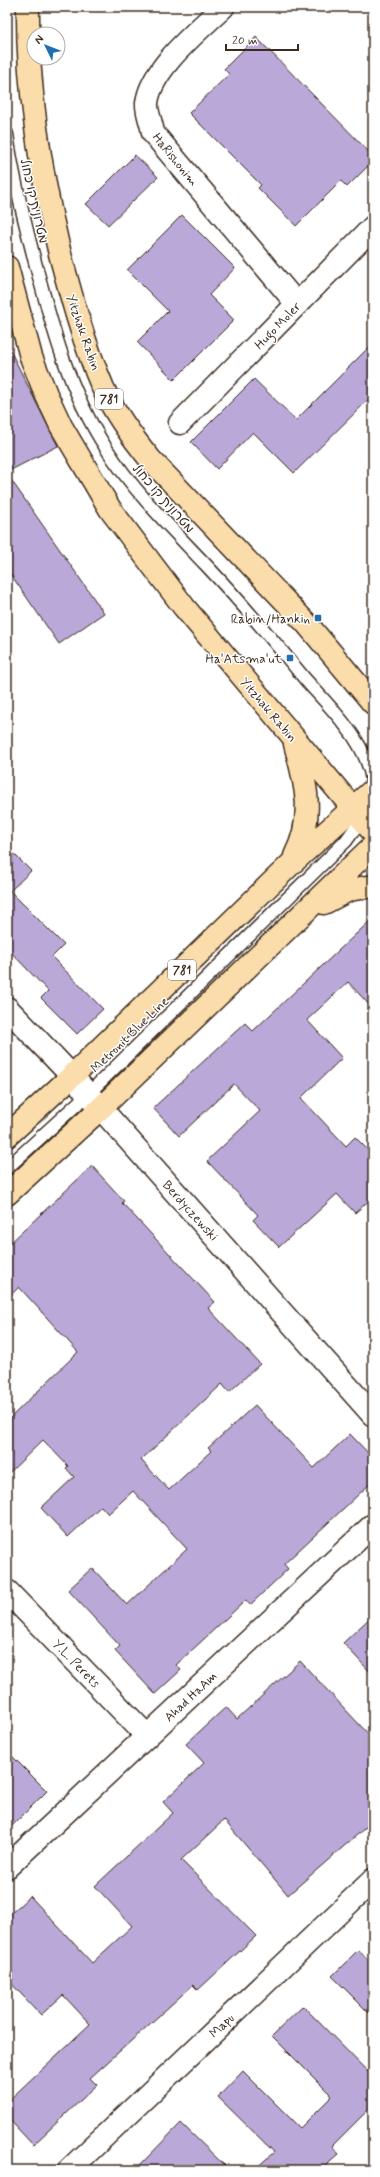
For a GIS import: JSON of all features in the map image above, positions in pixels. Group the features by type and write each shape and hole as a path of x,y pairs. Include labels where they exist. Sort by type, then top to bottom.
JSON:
{"main road":[{"name":"Yitzhak Rabin","path":"28,7 27,45 30,92 47,198 69,289 104,389 121,420 150,459 307,624 373,703"},
{"name":"Yitzhak Rabin","path":"7,267 31,357 46,394 61,426 106,503 184,607 363,820"},
{"path":"291,864 306,832 308,817 304,777 293,738"},
{"name":"781","path":"7,1136 72,1076 291,864 363,820 373,790"},
{"path":"7,1194 94,1101 283,933 373,846"},
{"path":"283,933 332,898 349,890 373,886"}],"street":[{"name":"HaRishonim","path":"223,7 178,52 156,78 147,103 154,133 297,304"},
{"name":"Hugo Moler","path":"180,423 373,227"},
{"name":"Berdyczewski","path":"7,1008 72,1076 373,1415"},
{"name":"Ahad HaAm","path":"7,1867 373,1525"},
{"name":"Y.L. Perets","path":"7,1591 147,1736"},
{"name":"Mapu","path":"69,2170 373,1880"}],"lane":[{"name":"מטרונית קו כחול","path":"7,134 21,208 54,333 72,384 98,435 132,486 255,619 345,726 367,760 372,777 373,790"},
{"name":"Metronit Blue Line","path":"7,1168 94,1101 346,841 363,820"}],"building":[{"path":"256,37 373,156 373,161 347,187 341,181 296,226 258,188 261,185 189,113 229,74 224,69"},
{"path":"135,155 158,177 108,225 86,204"},
{"path":"182,215 235,268 209,295 234,320 174,380 137,342 168,311 127,270"},
{"path":"373,343 373,395 294,473 253,432 217,469 191,442 254,379 296,420"},
{"path":"7,344 58,446 7,472"},
{"path":"7,474 104,613 59,644 7,569"},
{"path":"7,847 31,871 10,891 64,945 52,957 103,1009 77,1034 41,998 48,991 7,948"},
{"path":"373,918 373,1009 348,982 307,1020 342,1058 301,1098 346,1146 355,1137 373,1155 373,1197 355,1213 337,1194 279,1247 253,1220 258,1215 207,1161 260,1111 234,1084 179,1136 153,1108 245,1023 253,1031"},
{"path":"92,1166 124,1201 122,1203 215,1302 208,1308 260,1364 229,1392 222,1384 141,1460 169,1490 211,1451 208,1448 255,1405 314,1468 350,1434 373,1458 373,1481 284,1564 288,1569 250,1605 246,1600 176,1665 181,1670 155,1694 115,1651 120,1646 68,1590 92,1568 127,1605 187,1549 133,1491 108,1514 101,1506 68,1537 41,1508 74,1477 66,1468 68,1466 43,1440 7,1475 7,1421 78,1352 19,1287 7,1299 7,1246"},
{"path":"373,1615 373,1675 343,1643"},
{"path":"300,1661 373,1739 373,1821 288,1895 224,1820 181,1860 256,1936 198,1990 193,1985 90,2078 97,2085 33,2145 7,2117 7,2102 90,2024 63,1995 41,2015 7,1979 7,1917 30,1896 92,1963 132,1926 95,1886 173,1813 163,1802 204,1763 186,1744 226,1707 237,1719"},
{"path":"7,1751 47,1791 7,1831"},
{"path":"358,1950 373,1964 373,2017 332,1976"},
{"path":"303,2006 373,2077 373,2105 332,2146 339,2154 321,2170 254,2170 274,2152 218,2097 243,2071 300,2128 332,2096 272,2036"},
{"path":"181,2123 229,2170 135,2170"}],"place":[{"name":"Rabin/Hankin","path":"318,618"},
{"name":"Ha'Atsma'ut","path":"290,658"}]}
